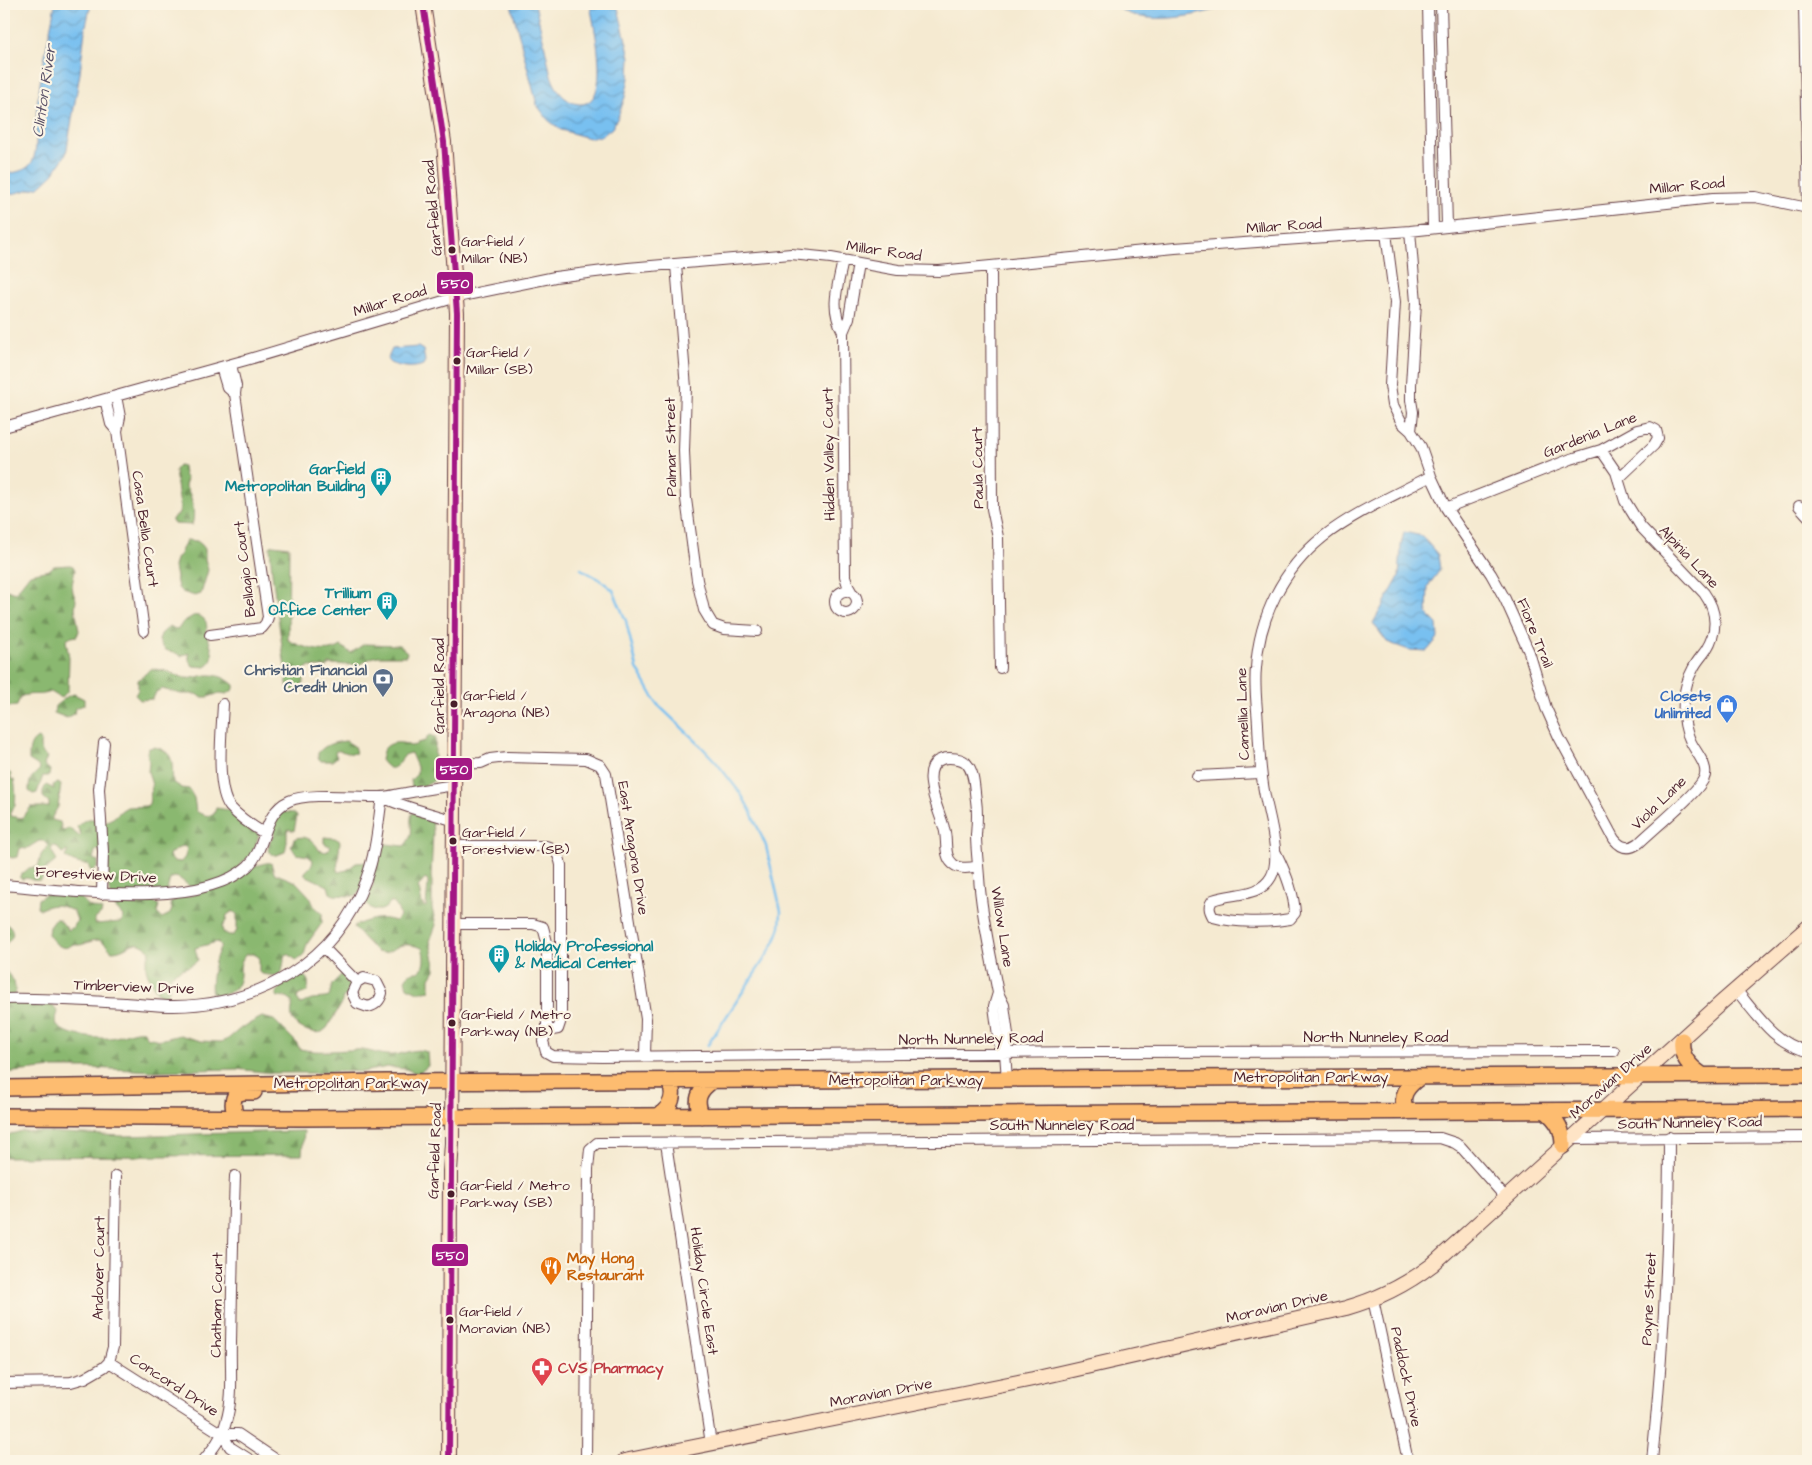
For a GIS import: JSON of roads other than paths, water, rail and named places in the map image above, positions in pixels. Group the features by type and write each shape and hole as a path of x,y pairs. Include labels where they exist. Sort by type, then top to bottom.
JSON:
{"main road":[{"name":"Garfield Road","path":"424,4 444,142 457,297 455,820 453,1082 450,1187 449,1461"},
{"name":"Moravian Drive","path":"624,1461 1033,1379 1346,1308 1399,1288 1422,1273 1808,927"},
{"path":"1682,1040 1682,1049 1686,1061 1702,1075"},
{"name":"Metropolitan Parkway","path":"4,1088 386,1082 1808,1074"},
{"path":"1406,1112 1403,1102 1404,1091 1412,1082 1420,1077"},
{"path":"702,1116 698,1106 698,1096 712,1080"},
{"path":"658,1116 668,1108 673,1098 669,1081"},
{"path":"236,1118 233,1102 236,1094 243,1092 366,1092 386,1082"},
{"path":"4,1116 236,1118 1808,1109"},
{"path":"1546,1111 1560,1126 1568,1142"}],"street":[{"path":"1428,4 1433,228"},
{"path":"1441,4 1447,226"},
{"path":"1804,4 1806,22 1808,208"},
{"path":"1429,46 1442,46"},
{"path":"1431,128 1444,128"},
{"name":"Millar Road","path":"4,427 226,366 457,297 555,277 791,254 919,272 991,267 1175,248 1410,231 1736,197 1755,197 1808,208"},
{"path":"1410,231 1416,302 1411,385 1413,412 1411,431"},
{"name":"Fiore Trail","path":"1386,233 1395,302 1390,385 1393,405 1402,423 1411,431 1421,447 1431,476 1446,508 1491,574 1505,600 1525,643 1546,708 1559,737 1614,839 1626,848"},
{"name":"Hidden Valley Court","path":"843,260 835,310 836,320 843,332"},
{"name":"Hidden Valley Court","path":"852,593 846,576 843,332 850,318 858,263"},
{"name":"Palmar Street","path":"676,265 686,388 684,451 686,499 697,580 704,610 712,625 724,629 757,631"},
{"name":"Paula Court","path":"991,267 992,509 998,537 1000,668"},
{"path":"838,288 853,291"},
{"name":"Bellagio Court","path":"210,635 262,628 268,617 235,394 226,383 226,366"},
{"name":"Casa Bella Court","path":"116,396 120,418 117,431 144,631"},
{"name":"Casa Bella Court","path":"104,399 111,424 117,431"},
{"name":"Gardenia Lane","path":"1446,508 1571,459 1601,450 1637,430 1650,427 1656,430 1658,438 1654,445 1618,479"},
{"name":"Alpinia Lane","path":"1601,450 1616,472 1625,501 1641,527 1704,593 1713,610 1714,633 1707,649 1693,668 1684,699 1686,729 1706,774"},
{"name":"Camellia Lane","path":"1276,853 1274,870 1265,885 1247,894 1213,900 1210,903 1209,910 1213,917 1222,920 1278,922 1290,919 1295,913 1284,869 1276,853 1260,773 1256,668 1267,616 1287,574 1320,539 1345,521 1431,476"},
{"path":"1799,506 1808,516"},
{"name":"Hidden Valley Court","path":"839,594 846,576"},
{"path":"846,591 852,593 857,599 856,606 852,611 845,612 839,610 835,603 839,594 846,591"},
{"path":"223,704 221,779 224,797 244,820 264,833"},
{"path":"102,894 103,850 99,788 104,742"},
{"name":"East Aragona Drive","path":"455,764 507,757 586,759 600,765 606,774 646,1019 645,1056"},
{"name":"Willow Lane","path":"978,866 959,868 947,857 945,830 931,789 930,774 936,762 943,758 954,758 964,761 968,764 972,775 978,815 976,835 978,866 998,993 1004,1005 1009,1042 1005,1053 1007,1079"},
{"path":"1197,776 1260,773"},
{"name":"Viola Lane","path":"1626,848 1639,843 1684,801 1702,782 1706,774"},
{"name":"Forestview Drive","path":"4,885 102,894 172,893 210,885 228,879 249,865 257,853 272,815 288,801 307,797 382,797 455,785"},
{"name":"Forestview Drive","path":"382,797 400,806 430,812 455,820"},
{"name":"Timberview Drive","path":"4,999 56,999 174,1006 219,1002 252,993 278,982 324,948 352,911 367,878 382,797"},
{"path":"454,846 546,846 556,851 561,865 561,1020 558,1030 547,1031"},
{"name":"North Nunneley Road","path":"453,924 533,924 543,927 547,942 547,1031 543,1041 546,1052 553,1056 1614,1051"},
{"path":"324,948 357,982"},
{"path":"1737,991 1783,1041 1791,1046 1808,1051"},
{"name":"South Nunneley Road","path":"1568,1142 1669,1137 1808,1137"},
{"name":"Payne Street","path":"1652,1461 1659,1395 1668,1232 1669,1137"},
{"name":"South Nunneley Road","path":"586,1461 588,1154 593,1146 602,1143 1440,1138 1461,1147 1506,1198"},
{"name":"Holiday Circle East","path":"666,1143 711,1444"},
{"name":"Andover Court","path":"109,1362 113,1347 116,1176"},
{"name":"Chatham Court","path":"203,1461 215,1447 222,1434 227,1421 232,1391 230,1352 235,1176"},
{"name":"Paddock Drive","path":"1373,1299 1408,1461"},
{"path":"4,1383 71,1382 96,1372 109,1362"},
{"name":"Concord Drive","path":"109,1362 222,1434 230,1447 252,1461"},
{"name":"Concord Drive","path":"222,1434 238,1434 278,1461"}],"water":[{"name":"Clinton River","path":"55,4 91,4 85,30 80,73 66,154 53,174 39,187 4,196 4,174 26,168 34,157 38,94"},
{"path":"511,4 535,4 553,80 564,97 571,102 579,104 590,101 596,92 599,78 597,45 590,4 617,4 630,57 629,78 618,117 612,128 602,136 589,138 561,130 548,120 537,105"},
{"path":"1113,4 1234,4 1189,16 1155,18 1139,17 1125,12"},
{"path":"418,347 423,350 425,361 423,365 406,367 390,363 388,358 392,349"},
{"path":"1404,532 1422,536 1438,555 1440,570 1428,586 1427,614 1437,624 1438,638 1427,651 1409,650 1387,642 1373,623 1399,577 1401,545"}],"waterway":[{"path":"581,569 599,579 613,590 626,621 637,668 657,704 716,762 741,794 766,846 781,911 780,927 767,955 707,1046"}],"place":[{"name":"Garfield / Millar (NB)","path":"452,250"},
{"name":"Garfield / Millar (SB)","path":"457,361"},
{"name":"Garfield Metropolitan Building","path":"381,497"},
{"name":"Trillium Office Center","path":"387,621"},
{"name":"Christian Financial Credit Union","path":"383,698"},
{"name":"Garfield / Aragona (NB)","path":"454,704"},
{"name":"Closets Unlimited","path":"1727,724"},
{"name":"Garfield / Forestview (SB)","path":"453,841"},
{"name":"Holiday Professional & Medical Center","path":"499,974"},
{"name":"Garfield / Metro Parkway (NB)","path":"452,1023"},
{"name":"Garfield / Metro Parkway (SB)","path":"451,1194"},
{"name":"May Hong Restaurant","path":"551,1286"},
{"name":"Garfield / Moravian (NB)","path":"450,1320"},
{"name":"CVS Pharmacy","path":"542,1387"}]}
